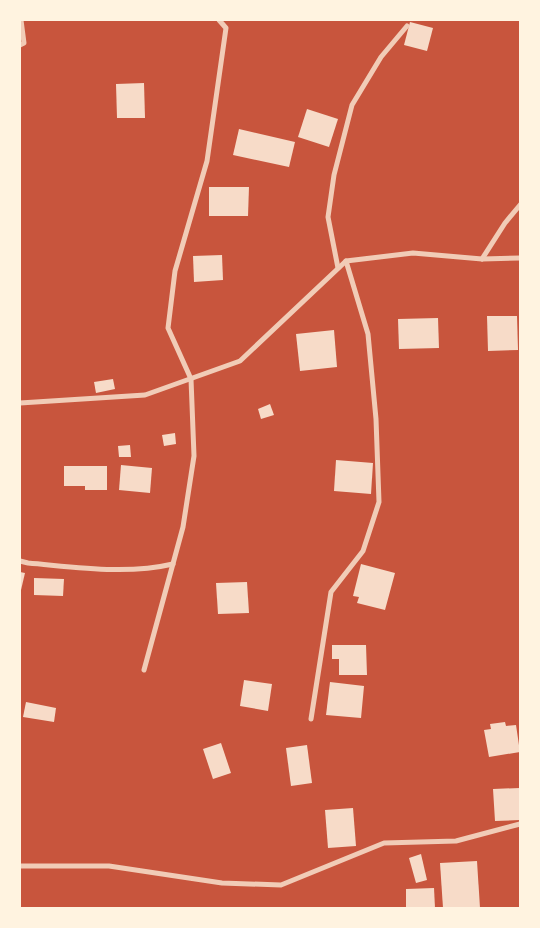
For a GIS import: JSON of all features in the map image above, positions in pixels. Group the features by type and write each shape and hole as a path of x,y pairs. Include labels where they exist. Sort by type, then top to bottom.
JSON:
{"street":[{"path":"20,45 24,43 21,20"},
{"path":"144,670 183,527 194,456 191,379 168,328 175,271 207,161 226,28 219,20"},
{"path":"338,268 328,217 334,175 352,105 381,57 407,26"},
{"path":"482,259 505,223 520,204"},
{"path":"20,403 145,395 240,360 346,261 413,253 482,259 520,258"},
{"path":"311,719 331,592 363,551 380,502 376,419 368,334 346,261"},
{"path":"20,561 92,568 152,569 173,564"},
{"path":"20,866 109,866 222,882 281,885 384,843 456,841 520,824"}],"building":[{"path":"410,22 433,28 427,51 404,45"},
{"path":"144,83 145,118 117,118 116,84"},
{"path":"307,109 338,119 329,147 298,137"},
{"path":"239,129 295,142 289,167 233,155"},
{"path":"209,187 249,187 248,216 209,216"},
{"path":"222,255 223,280 194,282 193,256"},
{"path":"487,316 517,316 518,350 488,351"},
{"path":"438,318 439,348 399,349 398,319"},
{"path":"334,330 337,367 300,371 296,334"},
{"path":"113,379 115,389 96,393 94,382"},
{"path":"270,404 274,415 261,419 258,409"},
{"path":"175,433 176,444 164,446 162,435"},
{"path":"130,445 131,457 119,457 118,446"},
{"path":"336,460 373,463 371,494 334,491"},
{"path":"121,465 152,468 150,493 119,490"},
{"path":"64,466 107,466 107,490 85,490 85,486 64,486"},
{"path":"361,564 395,573 385,610 357,603 359,597 353,596"},
{"path":"20,572 25,573 21,590 20,590"},
{"path":"34,578 64,579 63,596 34,595"},
{"path":"247,582 249,613 218,614 216,583"},
{"path":"332,645 366,645 367,675 339,675 339,659 332,659"},
{"path":"244,680 272,684 268,711 240,706"},
{"path":"330,682 364,686 361,718 326,715"},
{"path":"26,702 56,708 54,722 23,717"},
{"path":"505,722 506,726 516,725 520,752 489,757 484,730 491,729 490,724"},
{"path":"221,743 231,773 213,779 203,749"},
{"path":"307,745 312,783 291,786 286,748"},
{"path":"520,788 520,820 495,821 493,789"},
{"path":"353,808 356,846 328,848 325,810"},
{"path":"421,854 427,880 416,883 409,858"},
{"path":"477,861 480,908 443,908 440,863"},
{"path":"434,888 435,908 406,908 406,889"}]}
